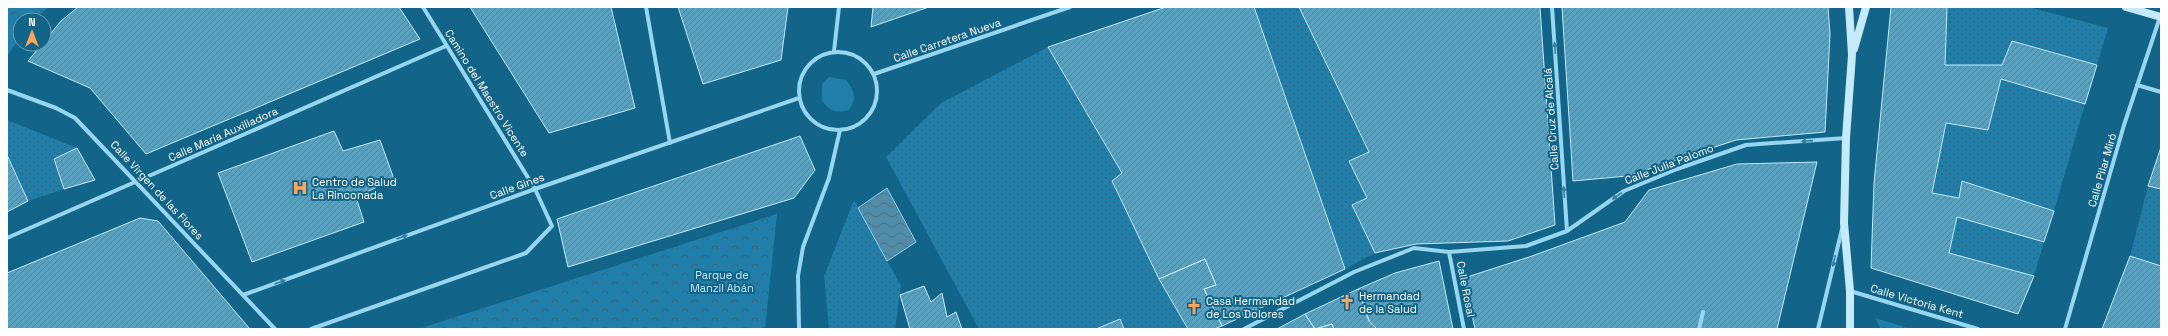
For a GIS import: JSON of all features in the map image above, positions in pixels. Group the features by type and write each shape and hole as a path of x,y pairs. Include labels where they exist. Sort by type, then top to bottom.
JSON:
{"main road":[{"path":"1849,7 1852,55 1846,138 1844,223 1850,291 1850,329"},
{"path":"1852,55 1866,7"},
{"path":"2126,7 2160,17"}],"street":[{"name":"Camino del Maestro Vicente","path":"311,329 526,253 552,226 535,189 423,7"},
{"path":"646,7 670,143"},
{"path":"834,52 840,7"},
{"name":"Calle Carretera Nueva","path":"874,74 1070,7"},
{"name":"Calle Cruz de Alcalá","path":"1552,7 1567,231"},
{"name":"Calle Pilar Miró","path":"2065,329 2137,85 2160,17"},
{"name":"Calle María Auxiliadora","path":"7,238 446,46"},
{"path":"846,52 858,56 867,64 874,74 878,86 877,99 872,111 864,121 853,128 840,130 818,125 803,109 799,98 798,88 806,67 823,54 846,52"},
{"path":"2137,85 2161,92"},
{"name":"Calle Virgen de las Flores","path":"7,90 56,108 75,118 138,182 275,329"},
{"name":"Calle Gines","path":"243,295 535,189 799,98"},
{"path":"799,329 798,276 804,247 829,178 840,130"},
{"name":"Calle Julia Palomo","path":"1244,329 1354,272 1414,248 1449,252 1526,246 1567,231 1624,191 1677,168 1746,145 1846,138"},
{"path":"1818,329 1844,223"},
{"name":"Calle Rosal","path":"1449,252 1464,329"},
{"name":"Calle Victoria Kent","path":"1850,291 1978,329"},
{"path":"1699,329 1703,312"}],"green space":[{"path":"7,7 49,7 43,12 12,12 12,49 7,56"},
{"path":"1254,7 1299,7 1369,152 1367,198 1352,205 1375,253 1345,269"},
{"path":"1947,7 2028,7 2108,28 2097,65 2012,41 2002,65 1945,65"},
{"path":"1048,47 1122,173 1112,182 1159,279 1188,329 1124,329 1120,319 1096,329 979,329 886,157 941,103"},
{"path":"829,77 846,80 853,91 854,98 852,106 849,110 840,112 834,111 822,101 822,84"},
{"path":"2001,79 2085,104 2054,211 1963,181 1959,198 1932,193 1946,123 1988,130"},
{"path":"7,120 77,148 54,159 64,189 28,201 7,155"},
{"path":"2148,186 2161,189 2161,266 2130,256"},
{"path":"854,200 901,286 895,329 829,329 824,276"},
{"name":"Parque de Manzil Abán","path":"777,214 765,329 418,329"},
{"path":"1957,217 2044,242 2034,276 1949,253"},
{"path":"1875,318 1912,329 1881,329"}],"water":[{"path":"887,188 916,242 887,261 858,208"}],"building":[{"path":"78,7 399,7 420,39 146,154 90,88 28,61 35,52 52,52 52,32 61,21"},
{"path":"470,7 611,7 635,108 549,133"},
{"path":"678,7 788,7 781,60 703,84"},
{"path":"873,7 929,7 871,27"},
{"path":"1166,7 1254,7 1345,269 1222,326 1204,289 1216,285 1205,259 1159,279 1112,181 1122,173 1048,47"},
{"path":"1299,7 1540,7 1555,225 1508,241 1416,244 1375,253 1352,205 1367,198 1349,161 1369,152"},
{"path":"1562,7 1828,7 1830,34 1825,132 1736,140 1628,176 1573,181"},
{"path":"1891,7 1947,7 1945,65 2002,65 2012,41 2097,65 2085,104 2001,79 1988,130 1946,123 1932,193 1959,198 1962,181 2054,211 2044,242 1957,217 1949,253 2034,276 2018,314 1871,268 1874,183"},
{"name":"Centro de Salud La Rinconada","path":"334,131 343,151 380,140 394,179 356,197 364,222 252,262 218,173"},
{"path":"800,136 815,170 794,198 568,267 557,219"},
{"path":"2161,147 2161,189 2148,186"},
{"path":"77,148 95,180 64,189 54,159"},
{"path":"7,155 28,201 7,212"},
{"path":"1817,162 1777,329 1475,329 1464,278 1532,256 1625,222 1649,190 1737,164"},
{"path":"140,218 158,221 250,329 7,329 7,273"},
{"path":"2130,256 2161,266 2161,329 2102,329"},
{"name":"Casa Hermandad de Los Dolores","path":"1205,259 1216,285 1204,289 1222,326 1214,329 1188,329 1159,279"},
{"path":"1439,261 1453,329 1377,329 1369,321 1358,289 1395,273"},
{"path":"924,286 931,302 942,293 947,317 956,312 962,329 910,329 900,295"},
{"name":"Hermandad de la Salud","path":"1358,289 1369,321 1377,329 1334,329 1332,324 1315,329 1305,314"},
{"path":"1305,314 1315,329 1277,329"},
{"path":"1120,319 1124,329 1096,329"},
{"path":"1332,324 1334,329 1315,329"}],"place":[{"name":"Centro de Salud La Rinconada","path":"300,188"},
{"name":"Hermandad de la Salud","path":"1347,302"},
{"name":"Casa Hermandad de Los Dolores","path":"1194,307"}]}
